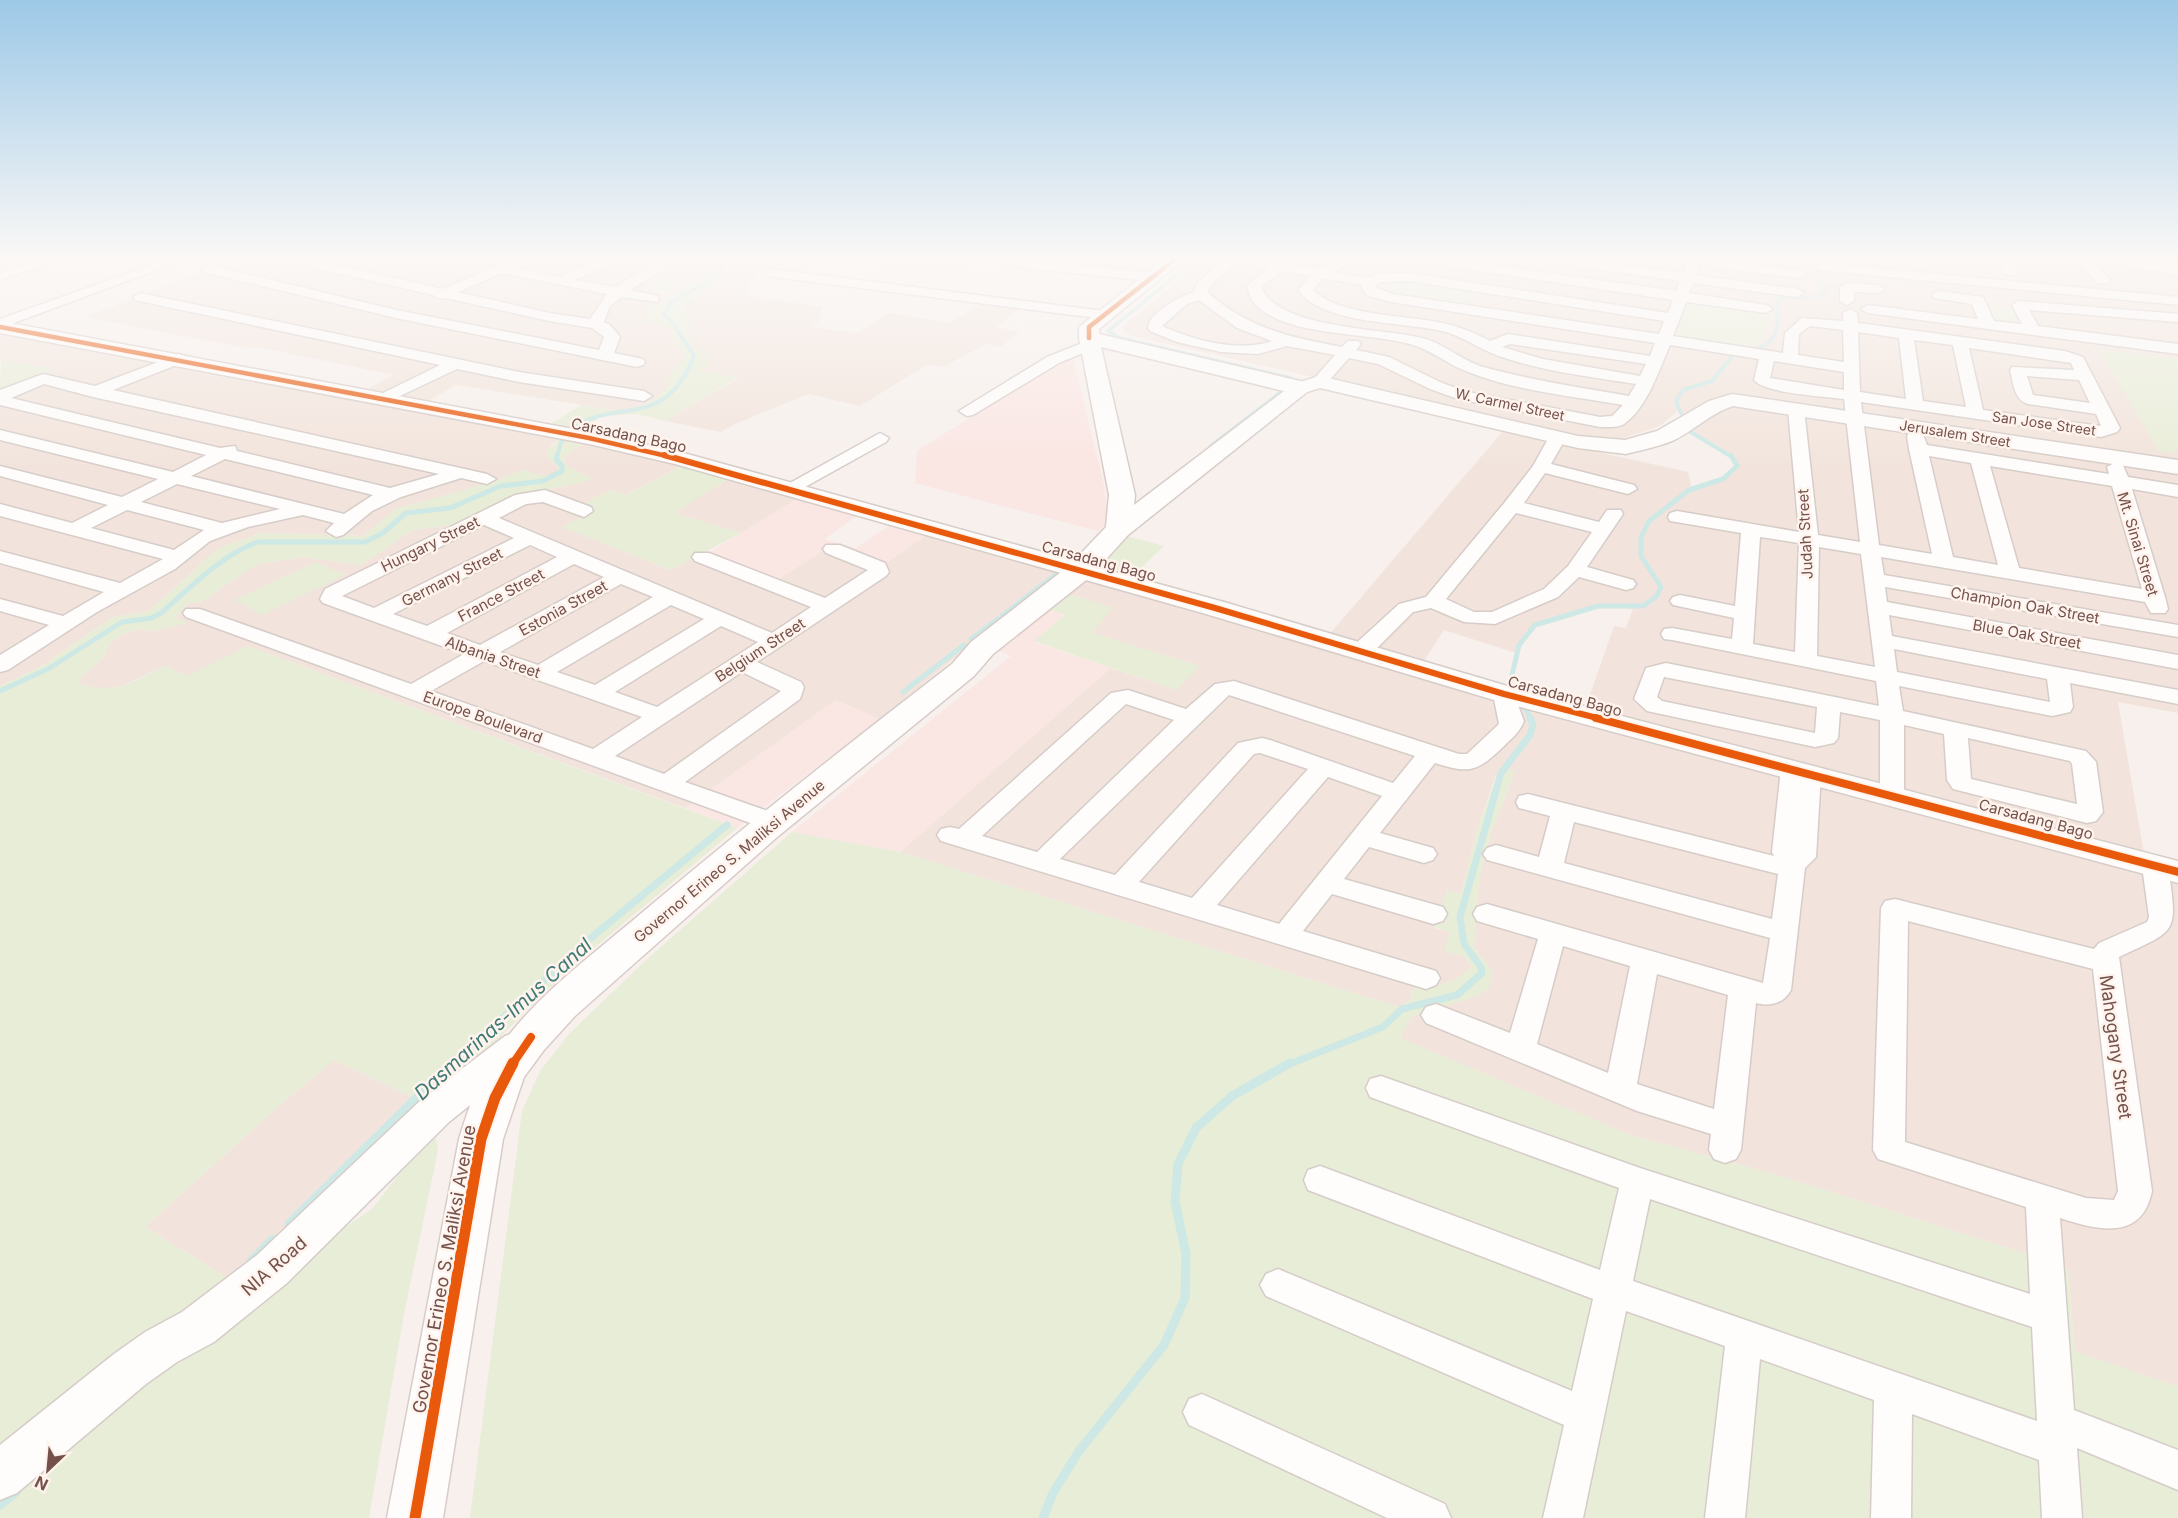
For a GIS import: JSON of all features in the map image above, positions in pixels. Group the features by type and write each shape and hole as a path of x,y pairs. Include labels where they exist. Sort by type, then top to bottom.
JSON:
{"main road":[{"path":"1089,328 1122,495 1119,529"},
{"path":"1090,341 1310,385"},
{"name":"Governor Erineo S. Maliksi Avenue","path":"415,1518 481,1139 490,1105 501,1080 531,1037 613,960 772,822 963,670 982,648 1080,570 1119,529 1310,385"},
{"path":"1122,495 1135,501 1154,501"}],"street":[{"name":"Carsadang Bago","path":"10,328 590,438 790,488 1504,694 2167,869"},
{"path":"278,328 550,383 644,396"},
{"path":"465,328 637,362"},
{"path":"510,337 528,328"},
{"path":"603,355 610,348 612,338 605,328"},
{"path":"1155,328 1207,344 1246,351 1277,348 1286,341"},
{"name":"W. Carmel Street","path":"1250,328 1286,341 1393,363 1437,386 1464,396 1588,421 1611,422 1620,419 1634,402"},
{"path":"1337,328 1420,342 1471,368 1520,382 1634,402 1669,328"},
{"path":"1310,385 1345,353 1366,328"},
{"path":"1448,328 1508,355 1545,364 1644,381"},
{"path":"1579,328 1851,368"},
{"name":"San Jose Street","path":"1790,360 1792,333 1798,328"},
{"path":"1849,328 1852,417 1880,640 1892,716 1892,795"},
{"name":"San Jose Street","path":"1767,356 1762,380 1766,382 1852,396 1914,415 1975,413 2108,431 2111,428 2077,360 1906,334 1888,328"},
{"path":"2013,328 2178,349"},
{"path":"2095,328 2103,339"},
{"path":"2161,328 2178,349"},
{"path":"1906,334 1918,449 1944,562"},
{"path":"1490,346 1508,339 1654,361"},
{"path":"967,411 1090,341"},
{"path":"1960,341 1975,413"},
{"path":"0,434 121,380 139,376 171,358"},
{"path":"383,399 456,363"},
{"path":"2083,376 2018,370 2025,396 2028,399 2102,410"},
{"path":"0,398 39,379 487,479"},
{"name":"Jerusalem Street","path":"1310,385 1567,440 1626,447 1665,436 1716,405 1732,400 1852,417 1914,415 2115,458 2178,467"},
{"path":"0,398 47,412 388,493"},
{"name":"Judah Street","path":"1796,409 1809,539 1806,660"},
{"path":"73,530 268,430"},
{"path":"0,434 306,510 341,526 362,507 388,493 460,473"},
{"path":"790,488 880,438"},
{"path":"1361,651 1406,608 1433,600 1512,506 1541,467 1554,443"},
{"path":"1918,449 2178,490"},
{"path":"1979,458 2010,573"},
{"name":"Mt. Sinai Street","path":"2115,458 2119,481 2155,597 2171,630"},
{"path":"1541,467 1617,507"},
{"path":"0,471 222,529"},
{"path":"1433,600 1472,618 1495,618 1551,593 1575,570 1642,472"},
{"name":"Hungary Street","path":"328,596 522,499 534,496 549,497 584,511"},
{"path":"1512,506 1617,507"},
{"path":"0,510 176,557"},
{"path":"3,661 168,565 203,537 222,529 306,510"},
{"path":"1677,517 2155,597"},
{"path":"483,518 774,641"},
{"path":"1742,648 1751,529"},
{"name":"Germany Street","path":"376,615 529,538"},
{"name":"Belgium Street","path":"596,758 880,569 833,549"},
{"name":"France Street","path":"429,634 573,556"},
{"path":"0,557 122,590"},
{"path":"702,557 827,606"},
{"path":"1575,570 1626,584"},
{"name":"Estonia Street","path":"412,692 620,576"},
{"name":"Champion Oak Street","path":"1873,579 2171,630"},
{"name":"Albania Street","path":"328,596 330,599 660,716"},
{"path":"540,673 669,597"},
{"path":"1680,601 1745,614"},
{"path":"0,605 65,623"},
{"name":"Blue Oak Street","path":"1876,606 2178,662"},
{"name":"Europe Boulevard","path":"193,613 772,822"},
{"path":"597,694 720,618"},
{"path":"1672,634 2059,709 2062,707 2058,674"},
{"path":"1880,640 2178,697"},
{"path":"667,783 792,694 792,687 740,663"},
{"path":"1829,703 1826,738 1815,740 1655,706 1645,699 1654,673 1666,670 1829,703 1955,729 2066,752 2078,756 2084,762 2090,812 2079,813 1962,784 1959,780 1955,729"},
{"path":"1042,862 1190,718 1223,689 1234,688 1457,762 1474,761 1510,727 1512,722 1504,694"},
{"path":"1190,718 1128,698 1119,698 957,837 1426,978"},
{"path":"1120,886 1246,748 1262,745 1398,793"},
{"path":"1285,935 1430,753"},
{"path":"1198,909 1323,767"},
{"path":"1487,914 1762,994 1777,990 1792,867 1803,857 1801,772"},
{"path":"1528,801 1792,867"},
{"path":"1549,868 1564,811"},
{"path":"1363,837 1424,854"},
{"path":"1496,854 1784,932"},
{"name":"Mahogany Street","path":"2042,1200 2109,1216 2126,1212 2134,1203 2135,1191 2105,962 2109,950 2157,929 2162,923 2167,869"},
{"path":"1326,883 1433,914"},
{"path":"2061,1518 2042,1200 1889,1150 1895,909 2105,962"},
{"path":"1520,1050 1553,933"},
{"path":"1620,1091 1645,960"},
{"path":"1436,1015 1620,1091 1726,1138 1743,988"},
{"name":"NIA Road","path":"0,1476 130,1369 161,1347 198,1327 264,1275 329,1217 435,1111 531,1037"},
{"path":"1381,1088 1637,1181 2049,1316"},
{"path":"1320,1180 1612,1290 1893,1390 2178,1470"},
{"path":"1563,1518 1637,1181"},
{"path":"1278,1286 1585,1415"},
{"path":"1725,1518 1744,1336"},
{"path":"1891,1518 1893,1390"},
{"path":"1202,1412 1431,1518"}],"shaded area":[{"path":"142,328 668,328 685,360 663,380 671,382 659,398 627,412 456,385 423,404 362,392 393,375 264,348 247,348"},
{"path":"686,328 818,328 856,333 865,328 1000,328 1019,332 1001,347 986,344 943,367 928,364 860,406 808,394 721,432 665,421 738,378 703,371"},
{"path":"1123,328 2178,328 2178,359 2100,350 2159,450 2178,453 2178,713 2118,702 2144,854 1585,709 1614,626 1626,628 1633,609 1599,606 1535,625 1516,653 1444,630 1422,664 1328,636 1503,431 1688,472 1692,488 1715,483 1733,474 1737,466 1731,455 1683,428 1679,410 1660,426 1623,438 1584,438 1140,338 1123,332"},
{"path":"0,331 559,439 551,445 548,458 557,465 559,471 548,477 522,470 499,480 396,509 363,536 262,533 220,547 149,611 113,617 40,667 0,686 0,391 52,369 0,360"},
{"path":"1072,354 1103,481 1109,521 1098,531 915,483 917,451"},
{"path":"583,444 682,466 625,495 611,490 582,505 594,511 563,527 670,570 705,551 777,580 832,545 886,563 929,533 1065,570 879,719 836,700 685,808 248,646 187,677 165,666 126,684 105,690 78,684 82,677 103,658 110,643 123,634 140,629 153,631 186,623 175,618 190,602 199,603 257,564 304,557 361,565 412,530 461,524 515,496 580,483 590,478 563,464 567,454"},
{"path":"730,478 800,497 741,533 673,513"},
{"path":"800,497 859,514 825,539 855,549 893,523 929,533 886,563 832,545 777,580 708,553"},
{"path":"1083,576 2178,878 2178,1387 2075,1352 2068,1267 1777,1175 1630,1135 1399,1038 1412,1016 1438,1007 1493,973 1474,947 1479,880 1490,836 1515,771 1496,775 1476,833 1461,894 1447,890 1434,928 1451,932 1445,951 1464,956 1472,967 1457,979 1435,987 1399,1007 900,852 1111,668 1176,690 1199,666 1091,633 1063,592"},
{"path":"1045,607 1065,614 1035,642 1111,668 900,852 792,832 1011,656 993,648"},
{"path":"836,700 879,719 737,828 685,808"},
{"path":"334,1060 427,1104 239,1285 145,1227 276,1108"}],"green space":[{"path":"668,328 691,328 689,333 693,349 708,355 710,361 703,371 738,377 665,421 637,414 602,416 577,432 546,427 581,405 620,410 641,407 661,394 671,382 662,381 685,359"},
{"path":"1678,328 1768,328 1764,340 1745,350 1674,339"},
{"path":"2099,350 2178,359 2178,453 2159,451"},
{"path":"1,360 54,369 0,391"},
{"path":"559,439 583,444 567,454 563,464 591,478 580,483 515,496 461,524 412,530 361,565 304,557 257,564 199,603 190,602 175,618 187,623 153,631 140,629 123,634 110,643 103,658 82,677 79,684 104,688 124,685 165,666 187,676 248,646 737,828 568,970 427,1104 334,1060 276,1108 145,1227 239,1285 0,1464 0,686 40,667 113,617 149,611 220,547 262,533 363,536 396,509 498,480 522,470 549,477 559,470 548,458 547,451"},
{"path":"682,466 730,478 674,513 741,533 671,570 562,527 593,511 581,505 611,490 626,495"},
{"path":"1127,536 1164,546 1130,578 1091,568"},
{"path":"316,562 345,575 262,615 234,600"},
{"path":"1063,592 1113,608 1092,633 1200,666 1176,690 1034,641 1065,615 1045,607"},
{"path":"1500,767 1515,771 1490,836 1479,880 1474,947 1493,973 1488,990 1469,999 1412,1016 1400,1038 1630,1135 1777,1175 2068,1267 2075,1351 2178,1387 2178,1518 470,1518 522,1111 540,1071 569,1034 646,960 792,832 900,852 1399,1007 1408,1002 1415,984 1439,985 1452,981 1472,967 1464,956 1444,951 1450,932 1434,927 1447,890 1461,894 1476,833"},
{"path":"435,1134 438,1150 404,1314 369,1518 0,1518 0,1494 338,1232 372,1209 397,1177 415,1146"}],"waterway":[{"path":"569,432 586,421 637,409 668,396 682,380 694,356 675,328"},
{"path":"1112,328 1108,331 1119,338 1290,378"},
{"path":"1752,351 1769,342 1774,337 1776,328"},
{"path":"1681,413 1676,401 1683,390 1712,381 1734,354"},
{"name":"Dasmarinas-Imus Canal","path":"1211,446 1281,392"},
{"path":"1684,428 1732,457"},
{"path":"557,457 562,439"},
{"path":"0,691 48,669 122,622 152,618 161,613 231,555 258,542 365,542 383,533 406,513 450,508 501,486 543,481 562,471 562,466 556,459 557,455"},
{"path":"1509,688 1519,645 1535,625 1598,606 1643,606 1656,597 1661,587 1641,556 1641,537 1649,521 1689,490 1723,479 1737,466 1731,455"},
{"name":"Dasmarinas-Imus Canal","path":"1002,616 1059,572"},
{"name":"Dasmarinas-Imus Canal","path":"971,639 998,619"},
{"name":"Dasmarinas-Imus Canal","path":"903,692 964,645"},
{"path":"1522,703 1531,719"},
{"path":"1287,1065 1383,1027 1402,1009 1457,995 1482,973 1481,967 1464,944 1460,917 1501,773 1530,735 1533,725 1530,718"},
{"name":"Dasmarinas-Imus Canal","path":"451,1065 592,937 727,825"},
{"name":"Dasmarinas-Imus Canal","path":"289,1224 452,1063"},
{"path":"1043,1518 1053,1493 1079,1451 1164,1345 1185,1298 1186,1254 1175,1201 1178,1164 1196,1128 1232,1096 1290,1063"},
{"name":"Dasmarinas-Imus Canal","path":"251,1261 273,1239"},
{"name":"Dasmarinas-Imus Canal","path":"0,1505 16,1492"}],"cycle path":[{"path":"5,328 589,438 680,459 1215,608 1504,694 2015,827 2178,872"},
{"path":"1089,328 1089,338"},
{"path":"415,1518 481,1139 500,1085 531,1037"}]}
